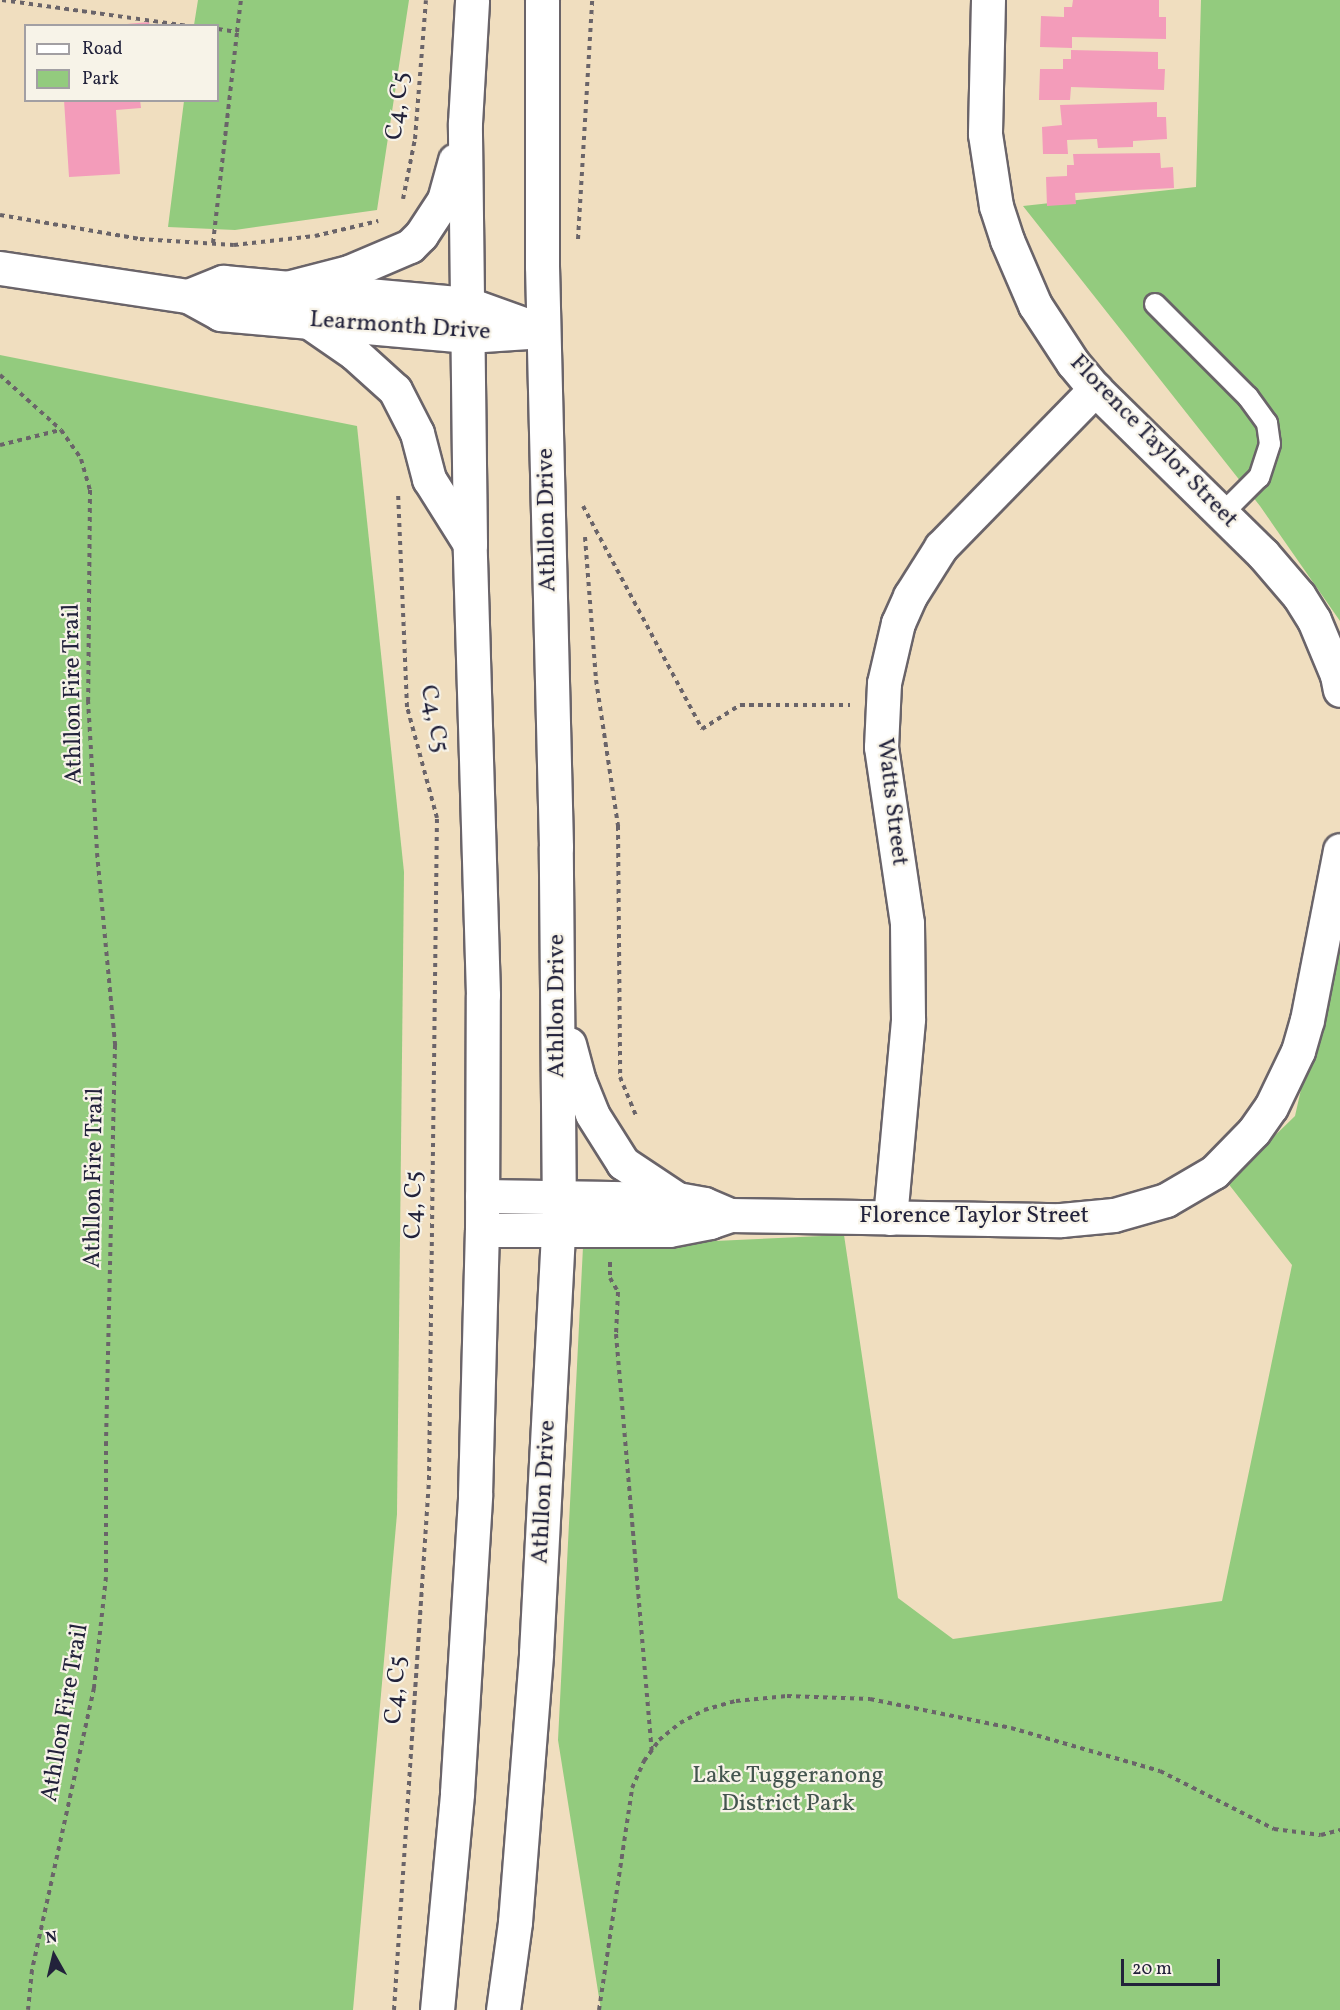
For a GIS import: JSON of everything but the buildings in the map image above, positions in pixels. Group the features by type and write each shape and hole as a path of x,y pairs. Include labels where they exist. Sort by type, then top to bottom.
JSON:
{"main road":[{"path":"437,2010 457,1793 475,1495 482,1230 483,995 470,544 465,123 472,0"},
{"name":"Athllon Drive","path":"503,2010 514,1922 536,1653 559,1230 558,1002 540,122 542,0"},
{"name":"Florence Taylor Street","path":"988,0 985,134 996,206 1007,240 1035,305 1073,363 1095,389 1263,554 1299,596 1314,621 1337,675 1340,690"},
{"path":"287,288 349,272 410,246 421,235 444,200 465,123"},
{"name":"Learmonth Drive","path":"0,268 188,296 220,314 468,336 543,331"},
{"name":"Learmonth Drive","path":"188,296 224,282 468,304 543,331"},
{"path":"309,322 354,353 394,390 417,433 429,479 470,544"},
{"name":"Watts Street","path":"890,1218 908,1019 907,923 881,747 884,683 898,623 910,596 941,546 1095,389"},
{"name":"Florence Taylor Street","path":"482,1230 669,1230 710,1222 730,1215 1061,1220 1114,1215 1166,1200 1214,1172 1254,1131 1271,1107 1298,1051 1307,1020 1340,850"},
{"path":"558,1002 579,1081 592,1114 623,1163 677,1199"},
{"name":"Florence Taylor Street","path":"482,1196 677,1199 704,1204 730,1215"}],"lane":[{"path":"1155,304 1248,397 1267,423 1270,444 1259,477 1222,514"}],"path":[{"path":"2,0 176,24"},
{"path":"213,243 241,0"},
{"name":"C4, C5","path":"402,205 415,139 426,0"},
{"path":"578,244 592,0"},
{"path":"219,29 237,32"},
{"path":"0,215 140,239 234,245 315,236 389,218"},
{"name":"Athllon Fire Trail","path":"0,375 61,430 81,459 90,490 88,700 97,853 115,1045 106,1442 106,1577 94,1688 32,1970 28,2010"},
{"path":"0,445 61,430"},
{"name":"C4, C5","path":"394,2010 429,1480 437,818 407,706 398,488"},
{"path":"583,494 584,524"},
{"path":"583,506 702,729 740,705 882,704"},
{"path":"584,535 596,680 618,826 620,1077 641,1128 619,1157"},
{"path":"611,1230 610,1278 618,1292 616,1334 652,1750"},
{"path":"599,2010 632,1788 659,1740 680,1723 704,1710 736,1701 787,1696 870,1699 1011,1728 1160,1771 1274,1829 1321,1835 1340,1830"}],"green space":[{"path":"198,0 409,0 377,210 235,230 168,227 184,102 219,102 219,24 194,24"},
{"path":"1201,0 1340,0 1340,621 1260,506 1023,206 1196,187"},
{"path":"0,355 357,426 404,872 397,1514 353,2010 0,2010"},
{"name":"Lake Tuggeranong District Park","path":"1340,916 1340,2010 601,2010 558,1740 583,1247 844,1235 898,1598 953,1639 1222,1601 1292,1265 1227,1182 1295,1116"}]}
